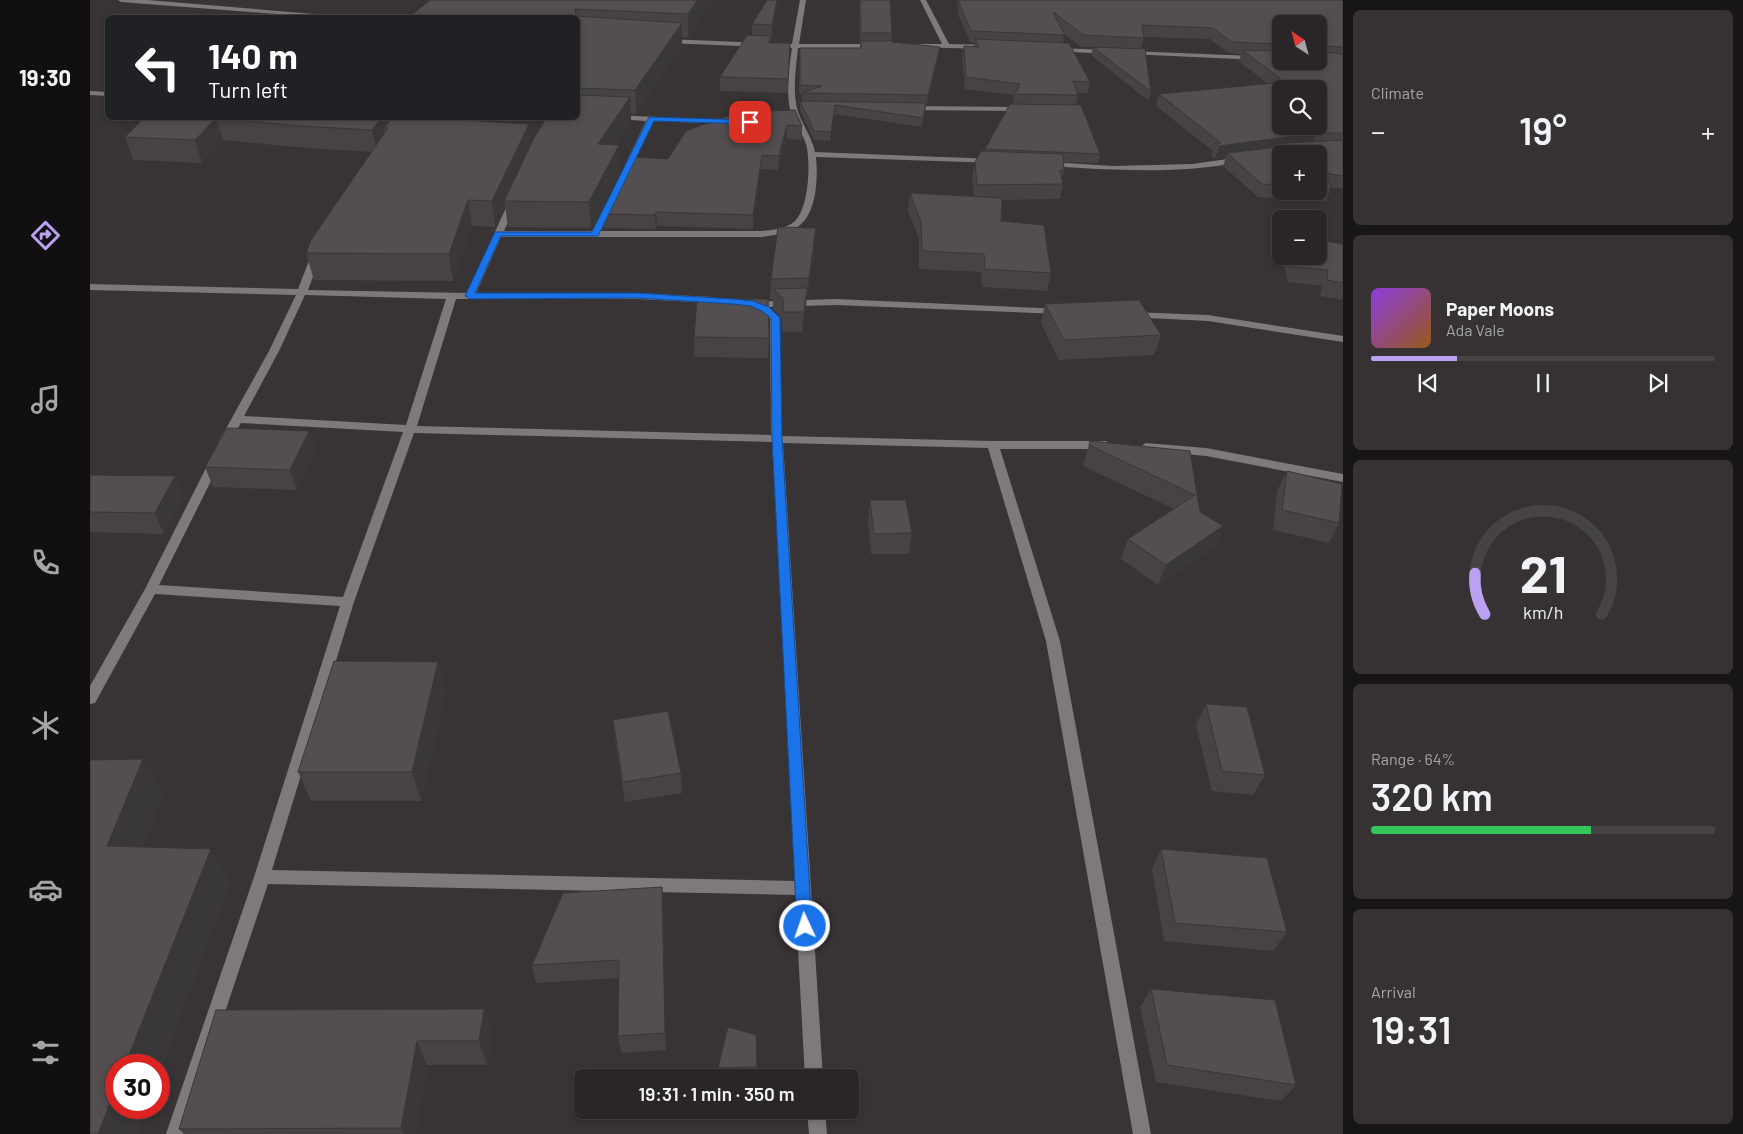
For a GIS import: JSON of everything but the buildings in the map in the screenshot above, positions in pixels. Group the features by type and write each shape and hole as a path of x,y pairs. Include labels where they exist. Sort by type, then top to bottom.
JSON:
{"street":[{"path":"121,0 330,15"},
{"path":"498,234 762,234 784,230 798,223 804,214 814,175 813,154 794,120 793,106 794,46 803,0"},
{"path":"922,0 946,45"},
{"path":"654,41 794,46 889,46"},
{"path":"898,46 996,47"},
{"path":"1045,49 1114,52"},
{"path":"1124,52 1272,59"},
{"path":"90,93 105,94"},
{"path":"793,106 802,106"},
{"path":"901,108 1029,110"},
{"path":"605,116 737,122"},
{"path":"621,181 652,119"},
{"path":"813,154 1006,162"},
{"path":"1035,164 1114,168 1192,166 1248,158"},
{"path":"470,296 516,194"},
{"path":"595,234 612,199"},
{"path":"90,699 151,589 236,419 274,352 302,292 320,244"},
{"path":"90,287 452,296 637,296 723,301"},
{"path":"175,1134 262,877 348,602 410,429 452,296"},
{"path":"813,1069 777,439 775,318 766,309 748,303 835,302 1069,312"},
{"path":"1119,314 1208,318 1343,338"},
{"path":"236,419 410,429 993,445 1118,445"},
{"path":"993,445 1053,641 1142,1134"},
{"path":"1138,446 1206,452 1343,478"},
{"path":"151,589 348,602"},
{"path":"262,877 803,888"},
{"path":"817,1119 818,1134"}],"route":[{"path":"750,122 652,119 595,234 498,234 470,296 637,296 733,302 753,304 766,309 775,318 777,439 805,926"}]}
